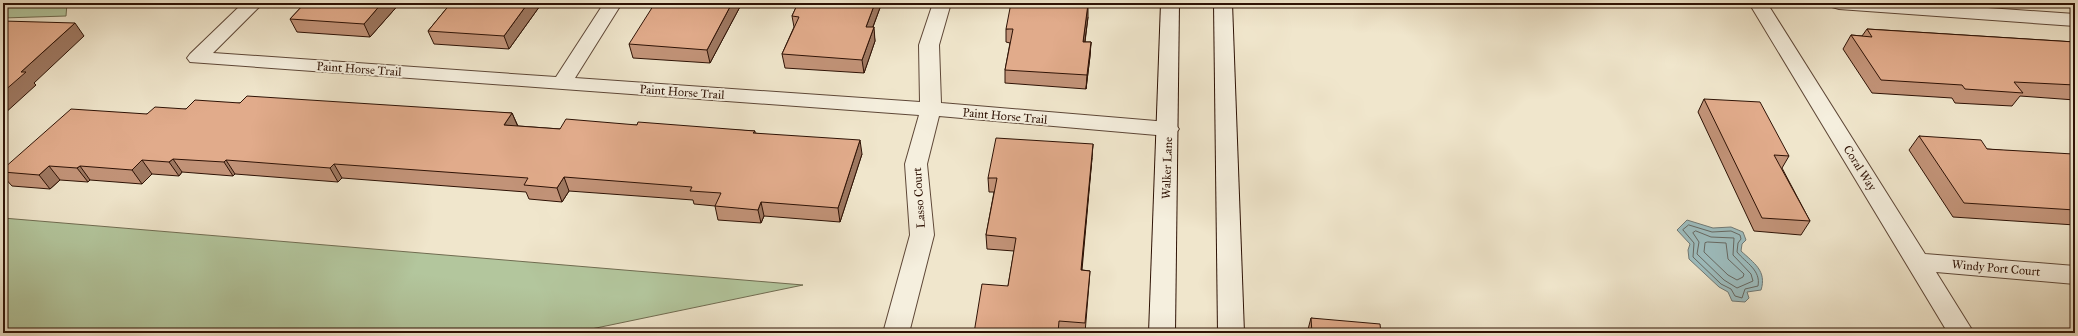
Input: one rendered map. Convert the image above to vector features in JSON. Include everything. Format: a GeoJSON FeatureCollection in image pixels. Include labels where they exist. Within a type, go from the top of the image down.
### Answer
{"type":"FeatureCollection","features":[{"type":"Feature","properties":{"kind":"street","name":"Paint Horse Trail"},"geometry":{"type":"LineString","coordinates":[[254,3],[196,58],[931,109],[1168,129]]}},
{"type":"Feature","properties":{"kind":"street"},"geometry":{"type":"LineString","coordinates":[[562,83],[613,3]]}},
{"type":"Feature","properties":{"kind":"street","name":"Lasso Court"},"geometry":{"type":"LineString","coordinates":[[896,333],[922,235],[916,164],[931,109],[929,45],[942,3]]}},
{"type":"Feature","properties":{"kind":"street","name":"Walker Lane"},"geometry":{"type":"LineString","coordinates":[[1162,333],[1170,3]]}},
{"type":"Feature","properties":{"kind":"street"},"geometry":{"type":"LineString","coordinates":[[1223,3],[1231,333]]}},
{"type":"Feature","properties":{"kind":"street","name":"Coral Way"},"geometry":{"type":"LineString","coordinates":[[1758,3],[1961,333]]}},
{"type":"Feature","properties":{"kind":"street"},"geometry":{"type":"LineString","coordinates":[[1839,3],[2075,20]]}},
{"type":"Feature","properties":{"kind":"street","name":"Windy Port Court"},"geometry":{"type":"LineString","coordinates":[[1917,262],[2075,275]]}},
{"type":"Feature","properties":{"kind":"green space"},"geometry":{"type":"Polygon","coordinates":[[[3,3],[67,3],[66,16],[3,18],[3,3]]]}},
{"type":"Feature","properties":{"kind":"green space"},"geometry":{"type":"Polygon","coordinates":[[[3,218],[803,285],[572,333],[3,333],[3,218]]]}},
{"type":"Feature","properties":{"kind":"water"},"geometry":{"type":"Polygon","coordinates":[[[1687,220],[1713,228],[1731,227],[1743,232],[1746,240],[1742,244],[1741,251],[1761,272],[1761,290],[1747,292],[1749,298],[1745,302],[1732,301],[1728,292],[1719,287],[1689,259],[1688,250],[1690,244],[1677,230],[1687,220]]]}},
{"type":"Feature","properties":{"kind":"building"},"geometry":{"type":"Polygon","coordinates":[[[305,3],[382,3],[364,24],[290,19],[305,3]]]}},
{"type":"Feature","properties":{"kind":"building"},"geometry":{"type":"Polygon","coordinates":[[[451,3],[528,3],[504,36],[428,31],[451,3]]]}},
{"type":"Feature","properties":{"kind":"building"},"geometry":{"type":"Polygon","coordinates":[[[655,3],[732,3],[707,50],[629,44],[655,3]]]}},
{"type":"Feature","properties":{"kind":"building"},"geometry":{"type":"Polygon","coordinates":[[[798,3],[875,3],[866,27],[874,27],[862,60],[782,54],[799,17],[792,16],[798,3]]]}},
{"type":"Feature","properties":{"kind":"building"},"geometry":{"type":"Polygon","coordinates":[[[1011,3],[1088,4],[1083,42],[1091,42],[1087,75],[1005,70],[1013,29],[1006,29],[1011,3]]]}},
{"type":"Feature","properties":{"kind":"building"},"geometry":{"type":"Polygon","coordinates":[[[3,21],[75,23],[21,72],[26,72],[3,92],[3,21]]]}},
{"type":"Feature","properties":{"kind":"building"},"geometry":{"type":"Polygon","coordinates":[[[1867,29],[2075,42],[2075,85],[2014,82],[2023,93],[1965,89],[1962,85],[1881,80],[1851,35],[1872,37],[1867,29]]]}},
{"type":"Feature","properties":{"kind":"building"},"geometry":{"type":"Polygon","coordinates":[[[247,96],[512,113],[504,125],[560,129],[566,119],[637,125],[638,122],[755,131],[753,133],[860,140],[838,208],[761,202],[758,210],[715,206],[721,193],[690,191],[692,187],[564,177],[557,188],[524,185],[528,178],[334,164],[330,168],[226,160],[224,162],[173,159],[169,162],[142,160],[132,170],[80,166],[77,168],[49,166],[39,175],[3,172],[3,169],[71,109],[147,114],[155,107],[186,109],[195,100],[240,103],[247,96]]]}},
{"type":"Feature","properties":{"kind":"building"},"geometry":{"type":"Polygon","coordinates":[[[1704,99],[1760,102],[1789,156],[1774,155],[1810,221],[1762,218],[1704,99]]]}},
{"type":"Feature","properties":{"kind":"building"},"geometry":{"type":"Polygon","coordinates":[[[1919,136],[1981,140],[1987,149],[2073,154],[2075,157],[2075,210],[1964,203],[1919,136]]]}},
{"type":"Feature","properties":{"kind":"building"},"geometry":{"type":"Polygon","coordinates":[[[996,138],[1093,144],[1081,270],[1090,271],[1085,323],[1059,321],[1058,333],[974,333],[982,284],[1008,286],[1016,238],[986,235],[997,178],[988,178],[996,138]]]}},
{"type":"Feature","properties":{"kind":"building"},"geometry":{"type":"Polygon","coordinates":[[[1311,318],[1380,324],[1381,333],[1312,333],[1311,318]]]}},
{"type":"Feature","properties":{"kind":"building"},"geometry":{"type":"Polygon","coordinates":[[[2060,331],[2075,333],[2061,333],[2060,331]]]}}]}
